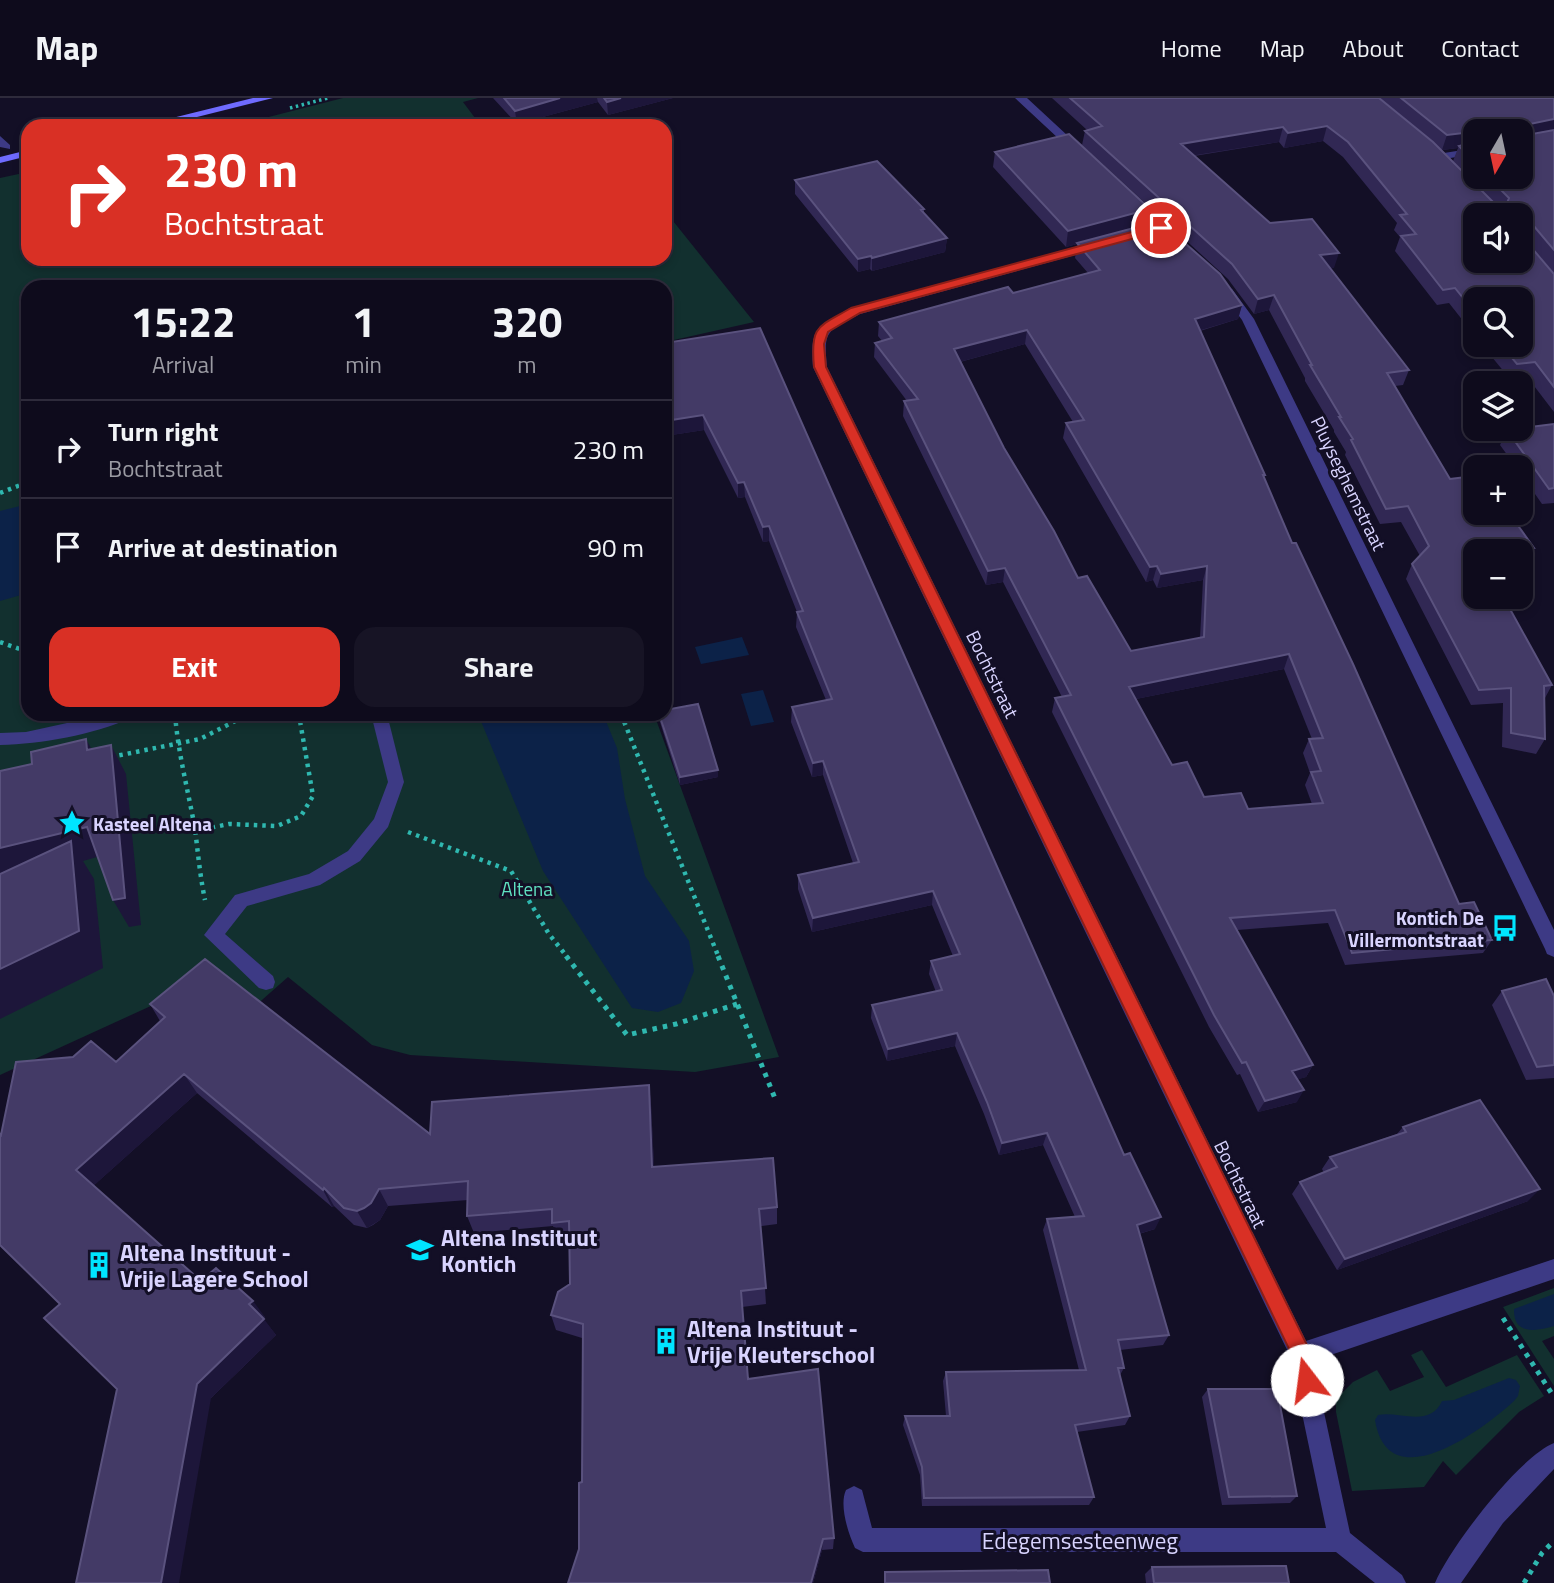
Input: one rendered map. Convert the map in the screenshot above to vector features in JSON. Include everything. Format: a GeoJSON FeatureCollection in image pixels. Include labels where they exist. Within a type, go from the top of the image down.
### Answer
{"type":"FeatureCollection","features":[{"type":"Feature","properties":{"kind":"street"},"geometry":{"type":"LineString","coordinates":[[176,119],[267,98]]}},
{"type":"Feature","properties":{"kind":"street"},"geometry":{"type":"LineString","coordinates":[[1020,98],[1091,163]]}},
{"type":"Feature","properties":{"kind":"street"},"geometry":{"type":"LineString","coordinates":[[1426,147],[1449,166]]}},
{"type":"Feature","properties":{"kind":"street"},"geometry":{"type":"LineString","coordinates":[[1438,157],[1463,153]]}},
{"type":"Feature","properties":{"kind":"street"},"geometry":{"type":"LineString","coordinates":[[0,160],[21,155]]}},
{"type":"Feature","properties":{"kind":"street"},"geometry":{"type":"LineString","coordinates":[[1121,190],[1154,229],[1181,246]]}},
{"type":"Feature","properties":{"kind":"street","name":"Bochtstraat"},"geometry":{"type":"LineString","coordinates":[[1108,242],[855,311],[822,330],[818,344],[820,367],[1301,1354]]}},
{"type":"Feature","properties":{"kind":"street","name":"Pluyseghemstraat"},"geometry":{"type":"LineString","coordinates":[[1222,284],[1248,319],[1554,949]]}},
{"type":"Feature","properties":{"kind":"street"},"geometry":{"type":"LineString","coordinates":[[0,739],[26,738],[104,721]]}},
{"type":"Feature","properties":{"kind":"street"},"geometry":{"type":"LineString","coordinates":[[266,982],[213,935],[240,900],[314,880],[354,856],[382,822],[396,782],[381,721]]}},
{"type":"Feature","properties":{"kind":"street"},"geometry":{"type":"LineString","coordinates":[[1394,1583],[1340,1540],[1301,1354],[1554,1269]]}},
{"type":"Feature","properties":{"kind":"street"},"geometry":{"type":"LineString","coordinates":[[1447,1583],[1478,1536],[1526,1476],[1554,1454]]}},
{"type":"Feature","properties":{"kind":"street","name":"Edegemsesteenweg"},"geometry":{"type":"LineString","coordinates":[[854,1498],[863,1540],[1340,1540]]}},
{"type":"Feature","properties":{"kind":"path"},"geometry":{"type":"LineString","coordinates":[[0,492],[21,484]]}},
{"type":"Feature","properties":{"kind":"path"},"geometry":{"type":"LineString","coordinates":[[0,642],[21,650]]}},
{"type":"Feature","properties":{"kind":"path"},"geometry":{"type":"LineString","coordinates":[[175,721],[177,743],[195,831],[197,862],[213,935]]}},
{"type":"Feature","properties":{"kind":"path"},"geometry":{"type":"LineString","coordinates":[[101,759],[200,739],[235,721]]}},
{"type":"Feature","properties":{"kind":"path"},"geometry":{"type":"LineString","coordinates":[[195,831],[229,824],[277,826],[302,816],[313,796],[300,721]]}},
{"type":"Feature","properties":{"kind":"path"},"geometry":{"type":"LineString","coordinates":[[624,721],[776,1101]]}},
{"type":"Feature","properties":{"kind":"path"},"geometry":{"type":"LineString","coordinates":[[382,822],[511,871],[549,933],[627,1035],[676,1024],[737,1004]]}},
{"type":"Feature","properties":{"kind":"path"},"geometry":{"type":"LineString","coordinates":[[1486,1292],[1554,1397]]}},
{"type":"Feature","properties":{"kind":"path"},"geometry":{"type":"LineString","coordinates":[[1524,1583],[1542,1553],[1554,1541]]}},
{"type":"Feature","properties":{"kind":"green space"},"geometry":{"type":"Polygon","coordinates":[[[343,98],[478,98],[463,102],[476,119],[261,119],[343,98]]]}},
{"type":"Feature","properties":{"kind":"green space","name":"Altena"},"geometry":{"type":"Polygon","coordinates":[[[21,174],[21,266],[672,266],[672,220],[754,322],[672,340],[672,280],[21,280],[21,721],[657,721],[779,1057],[695,1072],[410,1055],[372,1045],[288,977],[253,1008],[212,978],[0,1075],[0,178],[21,174]]]}},
{"type":"Feature","properties":{"kind":"green space"},"geometry":{"type":"Polygon","coordinates":[[[1554,1288],[1554,1336],[1542,1341],[1554,1359],[1554,1386],[1503,1307],[1554,1288]]]}},
{"type":"Feature","properties":{"kind":"green space"},"geometry":{"type":"Polygon","coordinates":[[[1422,1350],[1446,1387],[1517,1355],[1544,1396],[1519,1412],[1456,1475],[1443,1461],[1424,1487],[1352,1491],[1336,1412],[1336,1399],[1353,1382],[1377,1370],[1390,1391],[1424,1377],[1411,1355],[1422,1350]]]}},
{"type":"Feature","properties":{"kind":"water"},"geometry":{"type":"Polygon","coordinates":[[[21,506],[21,595],[0,601],[0,511],[21,506]]]}},
{"type":"Feature","properties":{"kind":"water"},"geometry":{"type":"Polygon","coordinates":[[[742,637],[749,655],[701,664],[695,647],[742,637]]]}},
{"type":"Feature","properties":{"kind":"water"},"geometry":{"type":"Polygon","coordinates":[[[763,690],[774,722],[751,726],[741,694],[763,690]]]}},
{"type":"Feature","properties":{"kind":"water"},"geometry":{"type":"Polygon","coordinates":[[[481,721],[606,721],[617,748],[625,799],[645,876],[689,941],[694,971],[681,1003],[658,1012],[632,1008],[543,871],[481,721]]]}},
{"type":"Feature","properties":{"kind":"water"},"geometry":{"type":"Polygon","coordinates":[[[1554,1294],[1554,1326],[1527,1330],[1517,1324],[1514,1309],[1554,1294]]]}},
{"type":"Feature","properties":{"kind":"water"},"geometry":{"type":"Polygon","coordinates":[[[1509,1378],[1516,1380],[1520,1386],[1518,1396],[1500,1413],[1460,1441],[1417,1457],[1398,1455],[1383,1444],[1375,1420],[1378,1415],[1414,1417],[1430,1414],[1442,1401],[1454,1400],[1509,1378]]]}},
{"type":"Feature","properties":{"kind":"building"},"geometry":{"type":"Polygon","coordinates":[[[504,98],[560,98],[515,111],[504,98]]]}},
{"type":"Feature","properties":{"kind":"building"},"geometry":{"type":"Polygon","coordinates":[[[604,98],[621,98],[607,102],[604,98]]]}},
{"type":"Feature","properties":{"kind":"building"},"geometry":{"type":"Polygon","coordinates":[[[1070,98],[1379,98],[1433,142],[1463,172],[1463,189],[1480,189],[1493,202],[1507,203],[1463,203],[1463,273],[1533,273],[1533,249],[1554,274],[1554,387],[1535,362],[1517,364],[1511,357],[1533,357],[1533,287],[1463,287],[1463,298],[1455,288],[1443,290],[1401,236],[1416,234],[1400,215],[1407,214],[1348,142],[1327,126],[1288,133],[1283,127],[1181,144],[1270,223],[1312,219],[1339,253],[1320,255],[1409,370],[1387,373],[1450,479],[1463,477],[1463,525],[1518,525],[1528,539],[1463,539],[1463,609],[1510,609],[1552,685],[1544,686],[1545,739],[1511,733],[1511,688],[1479,690],[1412,564],[1429,546],[1408,506],[1386,509],[1351,440],[1353,439],[1310,365],[1274,295],[1258,299],[1232,264],[1085,131],[1102,126],[1070,98]]]}},
{"type":"Feature","properties":{"kind":"building"},"geometry":{"type":"Polygon","coordinates":[[[1401,98],[1554,98],[1554,119],[1533,123],[1533,119],[1463,119],[1463,133],[1447,135],[1401,98]]]}},
{"type":"Feature","properties":{"kind":"building"},"geometry":{"type":"Polygon","coordinates":[[[1554,130],[1554,250],[1533,225],[1533,203],[1507,203],[1509,198],[1500,189],[1533,189],[1533,134],[1554,130]]]}},
{"type":"Feature","properties":{"kind":"building"},"geometry":{"type":"Polygon","coordinates":[[[1069,134],[1150,209],[1068,231],[995,152],[1069,134]]]}},
{"type":"Feature","properties":{"kind":"building"},"geometry":{"type":"Polygon","coordinates":[[[877,161],[924,209],[921,210],[947,238],[872,258],[858,259],[795,180],[877,161]]]}},
{"type":"Feature","properties":{"kind":"building"},"geometry":{"type":"Polygon","coordinates":[[[1160,221],[1220,274],[1242,305],[1195,319],[1265,475],[1292,543],[1296,543],[1353,664],[1459,904],[1474,902],[1492,940],[1352,953],[1335,910],[1230,918],[1313,1065],[1292,1071],[1304,1090],[1265,1101],[1246,1062],[1242,1063],[1214,1015],[1055,698],[1071,695],[1005,568],[988,571],[904,401],[918,399],[875,343],[892,338],[879,322],[1008,287],[1013,293],[1100,270],[1077,243],[1160,221]],[[1027,330],[954,349],[1004,448],[1054,531],[1078,578],[1087,576],[1131,651],[1204,637],[1207,566],[1161,574],[1157,566],[1150,567],[1066,423],[1084,420],[1027,330]],[[1289,654],[1129,687],[1172,765],[1187,762],[1204,797],[1241,793],[1248,809],[1323,803],[1311,772],[1321,771],[1309,739],[1323,738],[1289,654]]]}},
{"type":"Feature","properties":{"kind":"building"},"geometry":{"type":"Polygon","coordinates":[[[760,328],[1124,1155],[1130,1153],[1161,1217],[1137,1225],[1169,1335],[1118,1340],[1124,1368],[1118,1368],[1130,1416],[1075,1425],[1094,1497],[924,1498],[922,1467],[905,1416],[950,1416],[946,1372],[1086,1370],[1047,1219],[1084,1216],[1047,1133],[1002,1143],[957,1033],[888,1049],[872,1005],[942,990],[931,961],[960,954],[933,891],[813,918],[798,875],[859,862],[823,761],[813,763],[792,707],[832,699],[797,612],[803,611],[769,526],[763,527],[744,482],[738,483],[703,415],[672,420],[672,342],[760,328]]]}},
{"type":"Feature","properties":{"kind":"building"},"geometry":{"type":"Polygon","coordinates":[[[1554,424],[1554,488],[1549,489],[1533,467],[1533,455],[1525,455],[1515,441],[1533,441],[1533,427],[1554,424]]]}},
{"type":"Feature","properties":{"kind":"building"},"geometry":{"type":"Polygon","coordinates":[[[698,704],[718,770],[680,777],[661,721],[672,721],[672,709],[698,704]]]}},
{"type":"Feature","properties":{"kind":"building"},"geometry":{"type":"Polygon","coordinates":[[[86,739],[87,750],[111,745],[125,898],[113,900],[87,827],[0,848],[0,771],[32,764],[31,752],[86,739]]]}},
{"type":"Feature","properties":{"kind":"building"},"geometry":{"type":"Polygon","coordinates":[[[71,841],[79,931],[0,969],[0,874],[71,841]]]}},
{"type":"Feature","properties":{"kind":"building"},"geometry":{"type":"Polygon","coordinates":[[[205,959],[430,1134],[432,1102],[649,1085],[652,1167],[773,1158],[777,1207],[759,1209],[766,1288],[741,1291],[748,1379],[818,1369],[834,1538],[823,1539],[811,1583],[568,1583],[579,1549],[583,1324],[551,1315],[558,1292],[570,1284],[569,1221],[552,1223],[552,1209],[467,1216],[468,1181],[379,1189],[371,1203],[364,1208],[357,1211],[344,1208],[324,1188],[323,1190],[184,1074],[76,1170],[201,1281],[216,1268],[253,1301],[249,1304],[264,1319],[197,1384],[161,1583],[76,1583],[117,1389],[44,1318],[60,1304],[0,1245],[0,1134],[16,1062],[73,1057],[91,1041],[116,1062],[165,1017],[150,1004],[205,959]]]}},
{"type":"Feature","properties":{"kind":"building"},"geometry":{"type":"Polygon","coordinates":[[[1546,979],[1554,996],[1554,1065],[1537,1067],[1502,991],[1546,979]]]}},
{"type":"Feature","properties":{"kind":"building"},"geometry":{"type":"Polygon","coordinates":[[[1480,1100],[1540,1189],[1345,1259],[1300,1182],[1337,1167],[1330,1157],[1406,1132],[1403,1127],[1480,1100]]]}},
{"type":"Feature","properties":{"kind":"building"},"geometry":{"type":"Polygon","coordinates":[[[1208,1389],[1277,1389],[1297,1496],[1229,1497],[1208,1389]]]}},
{"type":"Feature","properties":{"kind":"building"},"geometry":{"type":"Polygon","coordinates":[[[1286,1566],[1289,1583],[1154,1583],[1152,1567],[1286,1566]]]}},
{"type":"Feature","properties":{"kind":"building"},"geometry":{"type":"Polygon","coordinates":[[[1048,1570],[1050,1583],[885,1583],[885,1572],[1048,1570]]]}},
{"type":"Feature","properties":{"kind":"place","name":"Kasteel Altena"},"geometry":{"type":"Point","coordinates":[72,823]}},
{"type":"Feature","properties":{"kind":"place","name":"Kontich De Villermontstraat"},"geometry":{"type":"Point","coordinates":[1505,928]}},
{"type":"Feature","properties":{"kind":"place","name":"Altena Instituut Kontich"},"geometry":{"type":"Point","coordinates":[420,1250]}},
{"type":"Feature","properties":{"kind":"place","name":"Altena Instituut - Vrije Lagere School"},"geometry":{"type":"Point","coordinates":[99,1265]}},
{"type":"Feature","properties":{"kind":"place","name":"Altena Instituut - Vrije Kleuterschool"},"geometry":{"type":"Point","coordinates":[666,1341]}},
{"type":"Feature","properties":{"kind":"route"},"geometry":{"type":"LineString","coordinates":[[1161,228],[855,311],[822,330],[818,344],[820,367],[1301,1354],[1307,1380]]}}]}
